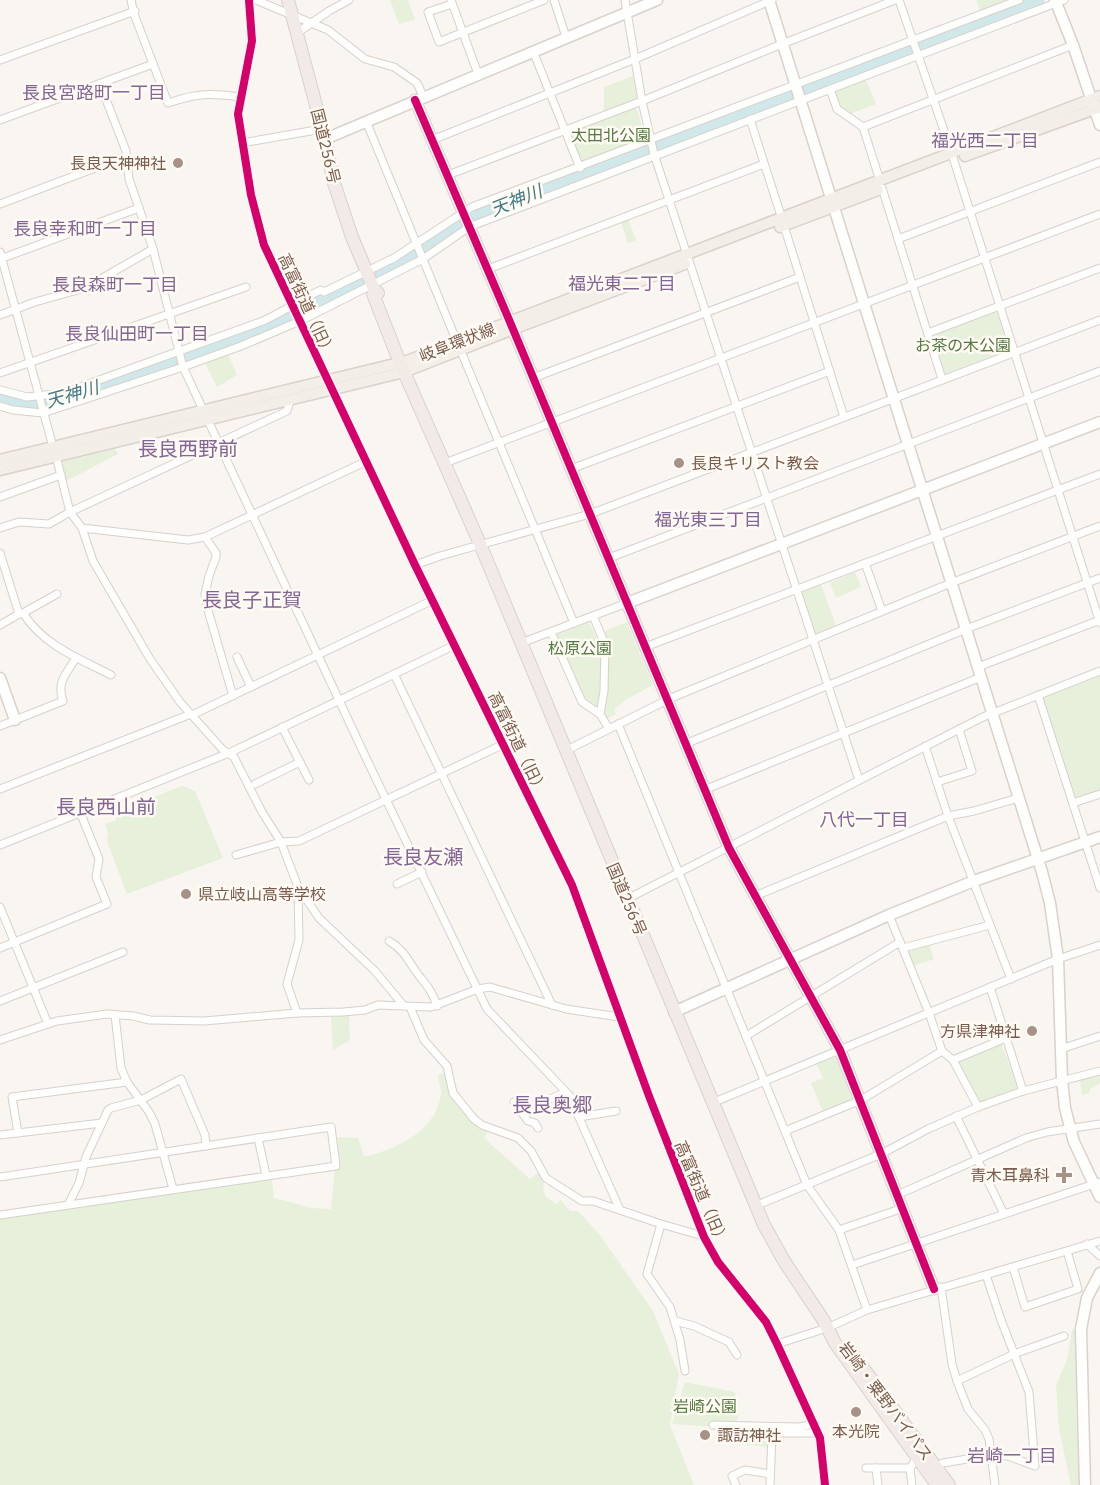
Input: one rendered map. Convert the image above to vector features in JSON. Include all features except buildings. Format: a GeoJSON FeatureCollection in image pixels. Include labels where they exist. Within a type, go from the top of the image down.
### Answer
{"type":"FeatureCollection","features":[{"type":"Feature","properties":{"kind":"highway","name":"国道256号"},"geometry":{"type":"LineString","coordinates":[[288,0],[334,183],[352,237],[370,280],[373,294],[480,544],[755,1206],[784,1262],[827,1329]]}},
{"type":"Feature","properties":{"kind":"highway","name":"岩崎・粟野バイパス"},"geometry":{"type":"LineString","coordinates":[[827,1329],[841,1338],[935,1485]]}},
{"type":"Feature","properties":{"kind":"highway","name":"岩崎・粟野バイパス"},"geometry":{"type":"LineString","coordinates":[[827,1329],[922,1465],[949,1485]]}},
{"type":"Feature","properties":{"kind":"main road","name":"岐阜環状線"},"geometry":{"type":"LineString","coordinates":[[206,415],[290,401],[330,386],[405,367],[1097,103]]}},
{"type":"Feature","properties":{"kind":"main road","name":"岐阜環状線"},"geometry":{"type":"LineString","coordinates":[[0,470],[54,452],[206,415],[298,387],[330,386]]}},
{"type":"Feature","properties":{"kind":"main road","name":"岐阜環状線"},"geometry":{"type":"LineString","coordinates":[[0,460],[54,452]]}},
{"type":"Feature","properties":{"kind":"street"},"geometry":{"type":"LineString","coordinates":[[131,0],[135,10],[134,14],[168,103],[195,94],[210,93],[240,97]]}},
{"type":"Feature","properties":{"kind":"street","name":"高富街道（旧）"},"geometry":{"type":"LineString","coordinates":[[249,0],[252,40],[238,114],[255,212],[264,245],[368,461],[415,565],[572,885],[619,1017],[703,1236],[711,1252],[766,1322],[777,1344],[818,1433],[825,1485]]}},
{"type":"Feature","properties":{"kind":"street"},"geometry":{"type":"LineString","coordinates":[[256,0],[328,30],[365,58],[394,68],[417,83],[419,98],[432,140],[512,325],[729,848],[840,1050],[861,1100],[917,1244],[938,1288],[952,1364],[968,1409],[985,1430],[995,1485]]}},
{"type":"Feature","properties":{"kind":"street"},"geometry":{"type":"LineString","coordinates":[[297,33],[328,11],[349,0]]}},
{"type":"Feature","properties":{"kind":"street"},"geometry":{"type":"LineString","coordinates":[[478,74],[463,33],[452,2],[428,12],[440,42],[463,33],[544,0]]}},
{"type":"Feature","properties":{"kind":"street"},"geometry":{"type":"LineString","coordinates":[[554,0],[566,37]]}},
{"type":"Feature","properties":{"kind":"street"},"geometry":{"type":"LineString","coordinates":[[625,0],[642,101],[654,155],[859,780]]}},
{"type":"Feature","properties":{"kind":"street"},"geometry":{"type":"LineString","coordinates":[[242,144],[323,134],[366,121],[657,0]]}},
{"type":"Feature","properties":{"kind":"street"},"geometry":{"type":"LineString","coordinates":[[432,140],[635,58],[770,0],[799,100],[1050,903],[1058,959],[1062,1080],[1069,1129],[1097,1183],[1100,1197]]}},
{"type":"Feature","properties":{"kind":"street"},"geometry":{"type":"LineString","coordinates":[[448,175],[897,0],[918,54],[952,157],[1100,621],[843,733],[704,790]]}},
{"type":"Feature","properties":{"kind":"street"},"geometry":{"type":"LineString","coordinates":[[0,390],[39,398],[63,393],[263,321],[321,290],[324,292],[345,282],[370,280],[423,259],[466,220],[472,207],[1019,0]]}},
{"type":"Feature","properties":{"kind":"street"},"geometry":{"type":"LineString","coordinates":[[0,406],[13,410],[42,411],[183,367],[300,321],[370,280],[416,246],[466,220],[654,155],[1058,1],[1097,103],[1100,125]]}},
{"type":"Feature","properties":{"kind":"street"},"geometry":{"type":"LineString","coordinates":[[0,60],[135,10]]}},
{"type":"Feature","properties":{"kind":"street"},"geometry":{"type":"LineString","coordinates":[[862,126],[1073,45]]}},
{"type":"Feature","properties":{"kind":"street"},"geometry":{"type":"LineString","coordinates":[[533,51],[579,168]]}},
{"type":"Feature","properties":{"kind":"street"},"geometry":{"type":"LineString","coordinates":[[0,120],[153,64]]}},
{"type":"Feature","properties":{"kind":"street"},"geometry":{"type":"LineString","coordinates":[[100,84],[127,156],[129,179],[153,249],[183,367],[318,656],[488,1009],[565,1092],[579,1117],[620,1210]]}},
{"type":"Feature","properties":{"kind":"street"},"geometry":{"type":"LineString","coordinates":[[830,89],[837,109],[862,126],[942,379]]}},
{"type":"Feature","properties":{"kind":"street"},"geometry":{"type":"LineString","coordinates":[[750,119],[844,417]]}},
{"type":"Feature","properties":{"kind":"street"},"geometry":{"type":"LineString","coordinates":[[366,121],[574,623]]}},
{"type":"Feature","properties":{"kind":"street"},"geometry":{"type":"LineString","coordinates":[[0,204],[127,156]]}},
{"type":"Feature","properties":{"kind":"street"},"geometry":{"type":"LineString","coordinates":[[898,238],[1100,162]]}},
{"type":"Feature","properties":{"kind":"street"},"geometry":{"type":"LineString","coordinates":[[488,269],[764,164]]}},
{"type":"Feature","properties":{"kind":"street"},"geometry":{"type":"LineString","coordinates":[[139,208],[1,256],[70,512],[82,528],[93,561],[163,679],[223,750],[234,757],[262,812],[281,842],[298,887],[323,924],[375,971],[407,1006],[424,1040],[447,1066],[453,1093],[461,1105],[482,1125],[518,1138],[531,1152],[546,1178],[582,1201],[593,1201],[703,1236]]}},
{"type":"Feature","properties":{"kind":"street"},"geometry":{"type":"LineString","coordinates":[[445,462],[1100,214]]}},
{"type":"Feature","properties":{"kind":"street"},"geometry":{"type":"LineString","coordinates":[[0,315],[85,288],[153,249]]}},
{"type":"Feature","properties":{"kind":"street"},"geometry":{"type":"LineString","coordinates":[[928,333],[1100,268]]}},
{"type":"Feature","properties":{"kind":"street"},"geometry":{"type":"LineString","coordinates":[[533,378],[800,277]]}},
{"type":"Feature","properties":{"kind":"street"},"geometry":{"type":"LineString","coordinates":[[0,373],[246,287]]}},
{"type":"Feature","properties":{"kind":"street"},"geometry":{"type":"LineString","coordinates":[[415,565],[480,544],[590,514],[1100,320]]}},
{"type":"Feature","properties":{"kind":"street"},"geometry":{"type":"LineString","coordinates":[[571,469],[830,371]]}},
{"type":"Feature","properties":{"kind":"street"},"geometry":{"type":"LineString","coordinates":[[609,558],[1100,371]]}},
{"type":"Feature","properties":{"kind":"street"},"geometry":{"type":"LineString","coordinates":[[0,528],[18,522],[50,524],[70,512],[287,411],[290,401]]}},
{"type":"Feature","properties":{"kind":"street"},"geometry":{"type":"LineString","coordinates":[[521,643],[1100,422]]}},
{"type":"Feature","properties":{"kind":"street"},"geometry":{"type":"LineString","coordinates":[[82,528],[188,540],[205,537],[368,461]]}},
{"type":"Feature","properties":{"kind":"street"},"geometry":{"type":"LineString","coordinates":[[645,647],[1100,474]]}},
{"type":"Feature","properties":{"kind":"street"},"geometry":{"type":"LineString","coordinates":[[0,497],[61,475]]}},
{"type":"Feature","properties":{"kind":"street"},"geometry":{"type":"LineString","coordinates":[[565,751],[667,700],[951,583],[1100,526]]}},
{"type":"Feature","properties":{"kind":"street"},"geometry":{"type":"LineString","coordinates":[[205,537],[216,553],[205,594],[207,607],[233,696]]}},
{"type":"Feature","properties":{"kind":"street"},"geometry":{"type":"LineString","coordinates":[[0,553],[21,613],[30,625],[53,645],[111,675]]}},
{"type":"Feature","properties":{"kind":"street"},"geometry":{"type":"LineString","coordinates":[[865,563],[882,611]]}},
{"type":"Feature","properties":{"kind":"street"},"geometry":{"type":"LineString","coordinates":[[685,744],[966,629],[1100,578]]}},
{"type":"Feature","properties":{"kind":"street"},"geometry":{"type":"LineString","coordinates":[[0,625],[57,594]]}},
{"type":"Feature","properties":{"kind":"street"},"geometry":{"type":"LineString","coordinates":[[0,789],[192,715],[433,600]]}},
{"type":"Feature","properties":{"kind":"street"},"geometry":{"type":"LineString","coordinates":[[593,616],[605,644],[604,691],[600,714]]}},
{"type":"Feature","properties":{"kind":"street"},"geometry":{"type":"LineString","coordinates":[[551,632],[582,702],[600,714],[609,729]]}},
{"type":"Feature","properties":{"kind":"street"},"geometry":{"type":"LineString","coordinates":[[0,845],[229,753],[455,645]]}},
{"type":"Feature","properties":{"kind":"street"},"geometry":{"type":"LineString","coordinates":[[237,657],[251,687]]}},
{"type":"Feature","properties":{"kind":"street"},"geometry":{"type":"LineString","coordinates":[[0,726],[63,701],[59,691],[60,686],[76,658]]}},
{"type":"Feature","properties":{"kind":"street"},"geometry":{"type":"LineString","coordinates":[[627,899],[992,712],[1100,671]]}},
{"type":"Feature","properties":{"kind":"street"},"geometry":{"type":"LineString","coordinates":[[394,674],[552,1005]]}},
{"type":"Feature","properties":{"kind":"street"},"geometry":{"type":"LineString","coordinates":[[0,678],[15,720]]}},
{"type":"Feature","properties":{"kind":"street"},"geometry":{"type":"LineString","coordinates":[[1038,695],[1100,888]]}},
{"type":"Feature","properties":{"kind":"street"},"geometry":{"type":"LineString","coordinates":[[618,724],[807,1185],[839,1230],[867,1310]]}},
{"type":"Feature","properties":{"kind":"street"},"geometry":{"type":"LineString","coordinates":[[282,727],[309,780]]}},
{"type":"Feature","properties":{"kind":"street"},"geometry":{"type":"LineString","coordinates":[[937,782],[972,771],[959,729]]}},
{"type":"Feature","properties":{"kind":"street"},"geometry":{"type":"LineString","coordinates":[[236,855],[281,842],[298,841],[504,744]]}},
{"type":"Feature","properties":{"kind":"street"},"geometry":{"type":"LineString","coordinates":[[925,746],[948,816],[1011,979]]}},
{"type":"Feature","properties":{"kind":"street"},"geometry":{"type":"LineString","coordinates":[[255,784],[300,762]]}},
{"type":"Feature","properties":{"kind":"street"},"geometry":{"type":"LineString","coordinates":[[1073,803],[1100,794]]}},
{"type":"Feature","properties":{"kind":"street"},"geometry":{"type":"LineString","coordinates":[[755,896],[948,816],[1018,798]]}},
{"type":"Feature","properties":{"kind":"street"},"geometry":{"type":"LineString","coordinates":[[0,948],[107,904],[96,878],[99,860],[80,812]]}},
{"type":"Feature","properties":{"kind":"street"},"geometry":{"type":"LineString","coordinates":[[674,1012],[889,915],[974,881],[1100,837]]}},
{"type":"Feature","properties":{"kind":"street"},"geometry":{"type":"LineString","coordinates":[[397,884],[422,872]]}},
{"type":"Feature","properties":{"kind":"street"},"geometry":{"type":"LineString","coordinates":[[297,1013],[287,984],[299,940],[298,887]]}},
{"type":"Feature","properties":{"kind":"street"},"geometry":{"type":"LineString","coordinates":[[0,907],[48,1024]]}},
{"type":"Feature","properties":{"kind":"street"},"geometry":{"type":"LineString","coordinates":[[889,915],[942,1051],[953,1060],[978,1107]]}},
{"type":"Feature","properties":{"kind":"street"},"geometry":{"type":"LineString","coordinates":[[746,1036],[901,945],[990,925]]}},
{"type":"Feature","properties":{"kind":"street"},"geometry":{"type":"LineString","coordinates":[[389,941],[405,953],[431,990],[437,1006]]}},
{"type":"Feature","properties":{"kind":"street"},"geometry":{"type":"LineString","coordinates":[[712,1103],[1058,959],[1100,945]]}},
{"type":"Feature","properties":{"kind":"street"},"geometry":{"type":"LineString","coordinates":[[0,1001],[123,952]]}},
{"type":"Feature","properties":{"kind":"street"},"geometry":{"type":"LineString","coordinates":[[0,1040],[48,1024],[107,1014],[150,1020],[204,1021],[365,1010],[378,1005],[437,1006],[478,989],[490,987],[567,1009],[619,1017]]}},
{"type":"Feature","properties":{"kind":"street"},"geometry":{"type":"LineString","coordinates":[[990,987],[1023,1091]]}},
{"type":"Feature","properties":{"kind":"street"},"geometry":{"type":"LineString","coordinates":[[116,1015],[121,1068],[127,1082],[155,1124],[173,1189]]}},
{"type":"Feature","properties":{"kind":"street"},"geometry":{"type":"LineString","coordinates":[[1061,1049],[1100,1036]]}},
{"type":"Feature","properties":{"kind":"street"},"geometry":{"type":"LineString","coordinates":[[953,1060],[1006,1038]]}},
{"type":"Feature","properties":{"kind":"street"},"geometry":{"type":"LineString","coordinates":[[785,1131],[861,1100],[942,1051]]}},
{"type":"Feature","properties":{"kind":"street"},"geometry":{"type":"LineString","coordinates":[[755,1206],[881,1154],[978,1107],[1023,1091],[1100,1071]]}},
{"type":"Feature","properties":{"kind":"street"},"geometry":{"type":"LineString","coordinates":[[68,1205],[79,1183],[84,1163],[111,1108],[141,1100],[181,1079],[205,1135],[206,1146]]}},
{"type":"Feature","properties":{"kind":"street"},"geometry":{"type":"LineString","coordinates":[[18,1133],[12,1096],[127,1082]]}},
{"type":"Feature","properties":{"kind":"street"},"geometry":{"type":"LineString","coordinates":[[523,1112],[565,1092]]}},
{"type":"Feature","properties":{"kind":"street"},"geometry":{"type":"LineString","coordinates":[[514,1102],[528,1121],[535,1123],[538,1128]]}},
{"type":"Feature","properties":{"kind":"street"},"geometry":{"type":"LineString","coordinates":[[579,1117],[616,1112]]}},
{"type":"Feature","properties":{"kind":"street"},"geometry":{"type":"LineString","coordinates":[[956,1116],[1004,1214]]}},
{"type":"Feature","properties":{"kind":"street"},"geometry":{"type":"LineString","coordinates":[[0,1135],[102,1123]]}},
{"type":"Feature","properties":{"kind":"street"},"geometry":{"type":"LineString","coordinates":[[897,1195],[1026,1138],[1100,1124]]}},
{"type":"Feature","properties":{"kind":"street"},"geometry":{"type":"LineString","coordinates":[[0,1177],[332,1128],[336,1166],[0,1215]]}},
{"type":"Feature","properties":{"kind":"street"},"geometry":{"type":"LineString","coordinates":[[258,1138],[266,1175]]}},
{"type":"Feature","properties":{"kind":"street"},"geometry":{"type":"LineString","coordinates":[[852,1265],[1097,1183]]}},
{"type":"Feature","properties":{"kind":"street"},"geometry":{"type":"LineString","coordinates":[[839,1230],[903,1208]]}},
{"type":"Feature","properties":{"kind":"street"},"geometry":{"type":"LineString","coordinates":[[661,1224],[647,1274],[666,1301],[675,1321],[685,1371]]}},
{"type":"Feature","properties":{"kind":"street"},"geometry":{"type":"LineString","coordinates":[[777,1344],[827,1329],[867,1310],[1100,1241]]}},
{"type":"Feature","properties":{"kind":"street"},"geometry":{"type":"LineString","coordinates":[[1088,1244],[1100,1256]]}},
{"type":"Feature","properties":{"kind":"street"},"geometry":{"type":"LineString","coordinates":[[1013,1267],[1025,1307],[1078,1289],[1067,1251]]}},
{"type":"Feature","properties":{"kind":"street"},"geometry":{"type":"LineString","coordinates":[[1085,1485],[1081,1329],[1087,1298],[1100,1273]]}},
{"type":"Feature","properties":{"kind":"street"},"geometry":{"type":"LineString","coordinates":[[866,1468],[922,1465],[991,1455],[1008,1456],[1035,1466],[1029,1392],[986,1275]]}},
{"type":"Feature","properties":{"kind":"street"},"geometry":{"type":"LineString","coordinates":[[675,1321],[694,1326],[729,1342],[737,1355]]}},
{"type":"Feature","properties":{"kind":"street"},"geometry":{"type":"LineString","coordinates":[[957,1381],[1014,1354],[1064,1336]]}},
{"type":"Feature","properties":{"kind":"street"},"geometry":{"type":"LineString","coordinates":[[713,1425],[799,1427],[814,1424]]}},
{"type":"Feature","properties":{"kind":"street"},"geometry":{"type":"LineString","coordinates":[[770,1485],[772,1435],[776,1433],[818,1433]]}},
{"type":"Feature","properties":{"kind":"street"},"geometry":{"type":"LineString","coordinates":[[912,1485],[922,1465]]}},
{"type":"Feature","properties":{"kind":"street"},"geometry":{"type":"LineString","coordinates":[[876,1468],[878,1485]]}},
{"type":"Feature","properties":{"kind":"street"},"geometry":{"type":"LineString","coordinates":[[736,1485],[732,1476],[745,1470],[770,1473]]}},
{"type":"Feature","properties":{"kind":"green space"},"geometry":{"type":"Polygon","coordinates":[[[390,0],[408,0],[415,20],[399,24],[390,0]]]}},
{"type":"Feature","properties":{"kind":"green space"},"geometry":{"type":"Polygon","coordinates":[[[976,0],[1014,0],[981,12],[976,0]]]}},
{"type":"Feature","properties":{"kind":"green space"},"geometry":{"type":"Polygon","coordinates":[[[633,76],[636,99],[604,111],[604,87],[633,76]]]}},
{"type":"Feature","properties":{"kind":"green space"},"geometry":{"type":"Polygon","coordinates":[[[865,78],[876,104],[850,114],[839,108],[834,93],[865,78]]]}},
{"type":"Feature","properties":{"kind":"green space","name":"太田北公園"},"geometry":{"type":"Polygon","coordinates":[[[634,108],[638,111],[644,136],[641,141],[581,163],[570,136],[571,132],[634,108]]]}},
{"type":"Feature","properties":{"kind":"green space"},"geometry":{"type":"Polygon","coordinates":[[[628,219],[636,240],[628,243],[621,222],[628,219]]]}},
{"type":"Feature","properties":{"kind":"green space","name":"お茶の木公園"},"geometry":{"type":"Polygon","coordinates":[[[996,312],[999,313],[1010,345],[1009,350],[945,374],[932,335],[996,312]]]}},
{"type":"Feature","properties":{"kind":"green space"},"geometry":{"type":"Polygon","coordinates":[[[227,353],[237,375],[217,387],[204,361],[227,353]]]}},
{"type":"Feature","properties":{"kind":"green space"},"geometry":{"type":"Polygon","coordinates":[[[115,449],[118,454],[66,481],[60,462],[115,449]]]}},
{"type":"Feature","properties":{"kind":"green space"},"geometry":{"type":"Polygon","coordinates":[[[855,572],[861,587],[836,598],[830,583],[855,572]]]}},
{"type":"Feature","properties":{"kind":"green space"},"geometry":{"type":"Polygon","coordinates":[[[821,584],[836,626],[815,634],[802,592],[821,584]]]}},
{"type":"Feature","properties":{"kind":"green space"},"geometry":{"type":"Polygon","coordinates":[[[627,622],[653,685],[625,700],[614,710],[616,714],[607,719],[603,712],[606,699],[608,648],[601,633],[627,622]]]}},
{"type":"Feature","properties":{"kind":"green space","name":"松原公園"},"geometry":{"type":"Polygon","coordinates":[[[587,623],[590,624],[601,647],[599,707],[596,709],[580,700],[558,645],[557,635],[587,623]]]}},
{"type":"Feature","properties":{"kind":"green space"},"geometry":{"type":"Polygon","coordinates":[[[1100,675],[1100,792],[1078,799],[1075,797],[1044,700],[1045,697],[1100,675]]]}},
{"type":"Feature","properties":{"kind":"green space"},"geometry":{"type":"Polygon","coordinates":[[[182,786],[195,791],[223,858],[127,894],[107,841],[108,833],[105,824],[115,821],[119,811],[182,786]]]}},
{"type":"Feature","properties":{"kind":"green space"},"geometry":{"type":"Polygon","coordinates":[[[929,944],[934,959],[913,966],[908,952],[929,944]]]}},
{"type":"Feature","properties":{"kind":"green space"},"geometry":{"type":"Polygon","coordinates":[[[349,1013],[350,1040],[333,1050],[331,1017],[349,1013]]]}},
{"type":"Feature","properties":{"kind":"green space"},"geometry":{"type":"Polygon","coordinates":[[[1001,1043],[1018,1088],[979,1103],[957,1062],[1001,1043]]]}},
{"type":"Feature","properties":{"kind":"green space"},"geometry":{"type":"Polygon","coordinates":[[[836,1057],[852,1100],[823,1112],[811,1083],[823,1078],[816,1063],[836,1057]]]}},
{"type":"Feature","properties":{"kind":"green space"},"geometry":{"type":"Polygon","coordinates":[[[446,1072],[450,1086],[490,1129],[484,1138],[530,1179],[539,1172],[545,1179],[543,1188],[546,1197],[557,1204],[560,1199],[570,1211],[578,1211],[599,1234],[653,1311],[679,1374],[670,1425],[694,1485],[0,1485],[0,1218],[272,1179],[274,1198],[312,1208],[331,1209],[338,1137],[358,1138],[364,1157],[389,1149],[413,1137],[423,1129],[438,1107],[441,1094],[438,1075],[446,1072]]]}},
{"type":"Feature","properties":{"kind":"green space"},"geometry":{"type":"Polygon","coordinates":[[[1100,1077],[1100,1083],[1090,1089],[1089,1093],[1082,1095],[1080,1080],[1100,1077]]]}},
{"type":"Feature","properties":{"kind":"green space"},"geometry":{"type":"Polygon","coordinates":[[[1078,1328],[1076,1409],[1080,1485],[1071,1485],[1059,1429],[1056,1385],[1067,1360],[1072,1330],[1078,1328]]]}},
{"type":"Feature","properties":{"kind":"green space","name":"岩崎公園"},"geometry":{"type":"Polygon","coordinates":[[[685,1382],[735,1392],[739,1415],[734,1428],[672,1424],[685,1382]]]}},
{"type":"Feature","properties":{"kind":"green space"},"geometry":{"type":"Polygon","coordinates":[[[749,1428],[756,1432],[767,1429],[768,1447],[729,1443],[742,1443],[740,1430],[749,1428]]]}},
{"type":"Feature","properties":{"kind":"waterway","name":"天神川"},"geometry":{"type":"LineString","coordinates":[[0,399],[22,405],[56,402],[244,336],[357,284],[418,251],[459,224],[494,207],[1039,0]]}},
{"type":"Feature","properties":{"kind":"cycle path"},"geometry":{"type":"LineString","coordinates":[[249,0],[252,41],[238,114],[251,195],[264,245],[415,565],[572,885],[649,1096],[704,1237],[718,1262],[766,1322],[777,1344],[820,1438],[825,1485]]}},
{"type":"Feature","properties":{"kind":"cycle path"},"geometry":{"type":"LineString","coordinates":[[415,100],[729,848],[840,1050],[934,1289]]}},
{"type":"Feature","properties":{"kind":"place","name":"長良天神神社"},"geometry":{"type":"Point","coordinates":[178,163]}},
{"type":"Feature","properties":{"kind":"place","name":"長良キリスト教会"},"geometry":{"type":"Point","coordinates":[679,463]}},
{"type":"Feature","properties":{"kind":"place","name":"県立岐山高等学校"},"geometry":{"type":"Point","coordinates":[186,894]}},
{"type":"Feature","properties":{"kind":"place","name":"方県津神社"},"geometry":{"type":"Point","coordinates":[1032,1031]}},
{"type":"Feature","properties":{"kind":"place","name":"青木耳鼻科"},"geometry":{"type":"Point","coordinates":[1064,1175]}},
{"type":"Feature","properties":{"kind":"place","name":"本光院"},"geometry":{"type":"Point","coordinates":[856,1412]}},
{"type":"Feature","properties":{"kind":"place","name":"諏訪神社"},"geometry":{"type":"Point","coordinates":[705,1435]}},
{"type":"Feature","properties":{"kind":"district","name":"長良宮路町一丁目"},"geometry":{"type":"Point","coordinates":[94,92]}},
{"type":"Feature","properties":{"kind":"district","name":"福光西二丁目"},"geometry":{"type":"Point","coordinates":[985,140]}},
{"type":"Feature","properties":{"kind":"district","name":"長良幸和町一丁目"},"geometry":{"type":"Point","coordinates":[85,228]}},
{"type":"Feature","properties":{"kind":"district","name":"福光東二丁目"},"geometry":{"type":"Point","coordinates":[622,283]}},
{"type":"Feature","properties":{"kind":"district","name":"長良森町一丁目"},"geometry":{"type":"Point","coordinates":[115,284]}},
{"type":"Feature","properties":{"kind":"district","name":"長良仙田町一丁目"},"geometry":{"type":"Point","coordinates":[137,333]}},
{"type":"Feature","properties":{"kind":"district","name":"長良西野前"},"geometry":{"type":"Point","coordinates":[188,448]}},
{"type":"Feature","properties":{"kind":"district","name":"福光東三丁目"},"geometry":{"type":"Point","coordinates":[708,519]}},
{"type":"Feature","properties":{"kind":"district","name":"長良子正賀"},"geometry":{"type":"Point","coordinates":[252,599]}},
{"type":"Feature","properties":{"kind":"district","name":"長良西山前"},"geometry":{"type":"Point","coordinates":[106,806]}},
{"type":"Feature","properties":{"kind":"district","name":"八代一丁目"},"geometry":{"type":"Point","coordinates":[864,819]}},
{"type":"Feature","properties":{"kind":"district","name":"長良友瀬"},"geometry":{"type":"Point","coordinates":[423,856]}},
{"type":"Feature","properties":{"kind":"district","name":"長良奥郷"},"geometry":{"type":"Point","coordinates":[552,1104]}},
{"type":"Feature","properties":{"kind":"district","name":"岩崎一丁目"},"geometry":{"type":"Point","coordinates":[1012,1455]}}]}
